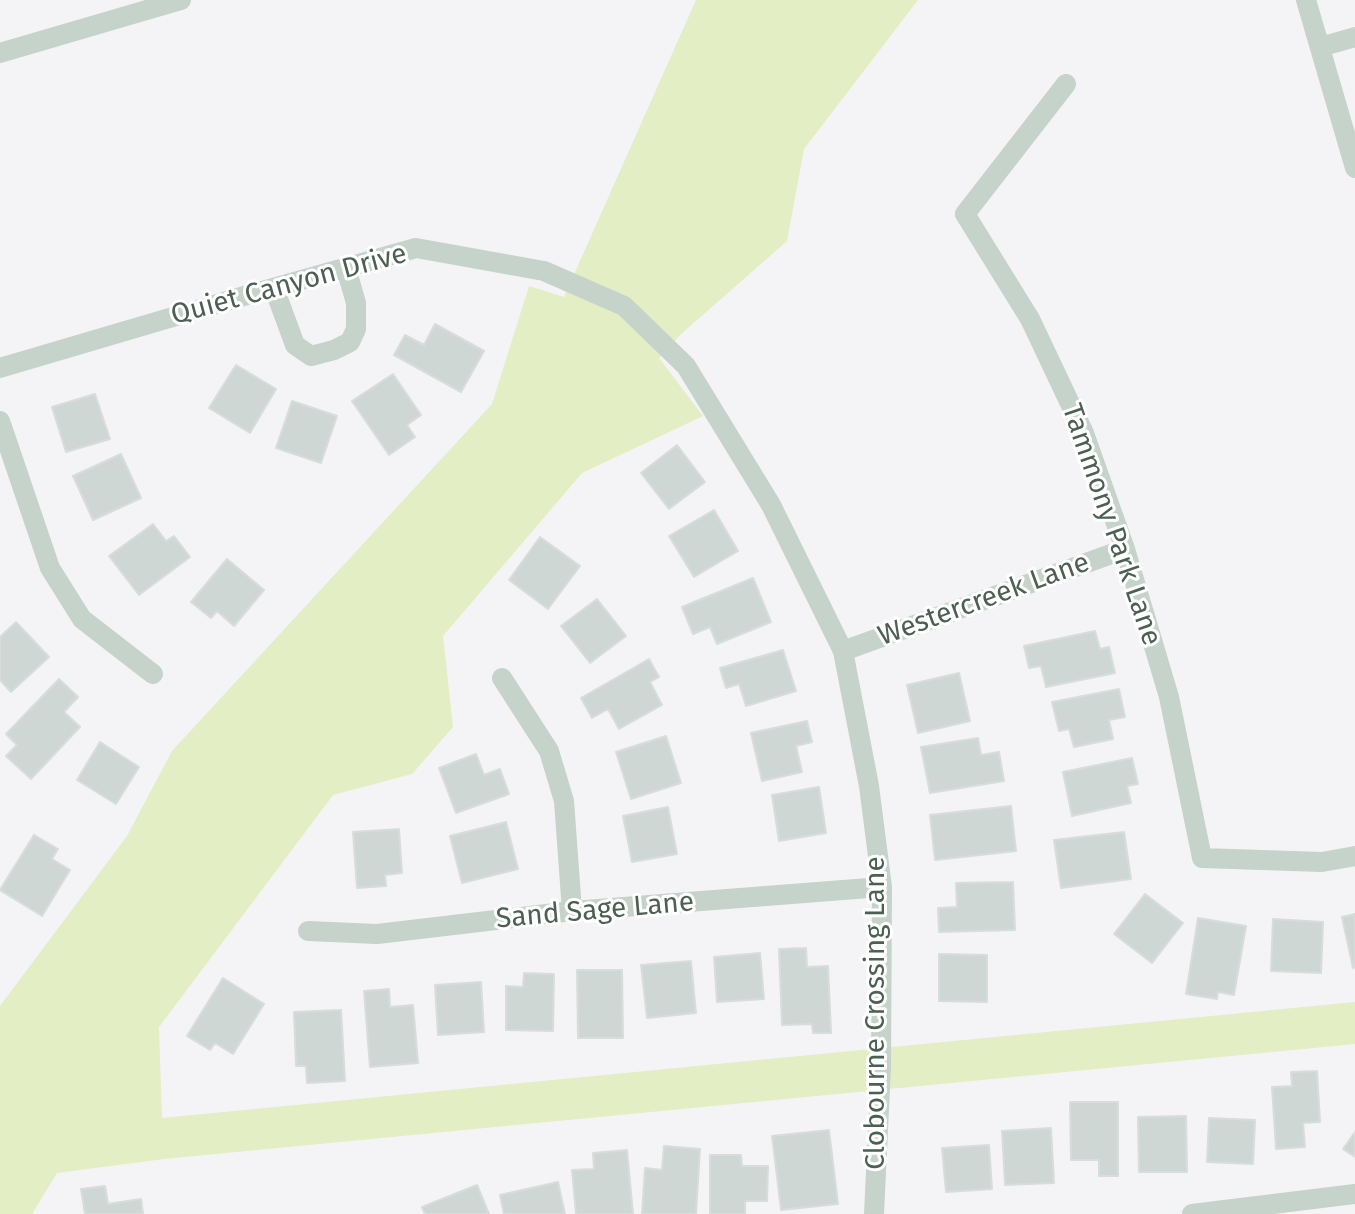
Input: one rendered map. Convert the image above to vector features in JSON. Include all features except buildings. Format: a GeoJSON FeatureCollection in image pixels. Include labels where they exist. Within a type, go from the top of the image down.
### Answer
{"type":"FeatureCollection","features":[{"type":"Feature","properties":{"kind":"street"},"geometry":{"type":"LineString","coordinates":[[0,53],[181,0]]}},
{"type":"Feature","properties":{"kind":"street"},"geometry":{"type":"LineString","coordinates":[[1306,0],[1355,168]]}},
{"type":"Feature","properties":{"kind":"street"},"geometry":{"type":"LineString","coordinates":[[1320,47],[1355,37]]}},
{"type":"Feature","properties":{"kind":"street","name":"Tammony Park Lane"},"geometry":{"type":"LineString","coordinates":[[1066,84],[965,214],[1030,319],[1084,433],[1125,549],[1169,697],[1202,858],[1322,862],[1355,856]]}},
{"type":"Feature","properties":{"kind":"street","name":"Quiet Canyon Drive"},"geometry":{"type":"LineString","coordinates":[[0,368],[416,248],[544,271],[624,306]]}},
{"type":"Feature","properties":{"kind":"street"},"geometry":{"type":"LineString","coordinates":[[274,288],[295,345],[311,356],[334,350],[350,342],[356,329],[356,303],[346,268]]}},
{"type":"Feature","properties":{"kind":"street","name":"Clobourne Crossing Lane"},"geometry":{"type":"LineString","coordinates":[[624,306],[686,366],[771,505],[843,651],[869,786],[882,887],[881,1067],[874,1214]]}},
{"type":"Feature","properties":{"kind":"street"},"geometry":{"type":"LineString","coordinates":[[0,421],[50,568],[82,619],[153,674]]}},
{"type":"Feature","properties":{"kind":"street","name":"Westercreek Lane"},"geometry":{"type":"LineString","coordinates":[[843,651],[1125,549]]}},
{"type":"Feature","properties":{"kind":"street"},"geometry":{"type":"LineString","coordinates":[[502,678],[549,751],[564,801],[572,911]]}},
{"type":"Feature","properties":{"kind":"street","name":"Sand Sage Lane"},"geometry":{"type":"LineString","coordinates":[[308,931],[377,934],[572,911],[882,887]]}},
{"type":"Feature","properties":{"kind":"street"},"geometry":{"type":"LineString","coordinates":[[1192,1214],[1355,1194]]}},
{"type":"Feature","properties":{"kind":"green space"},"geometry":{"type":"Polygon","coordinates":[[[696,0],[918,0],[804,149],[787,241],[680,335],[659,358],[703,416],[582,473],[443,636],[453,727],[412,774],[333,795],[159,1027],[162,1118],[1355,1002],[1355,1044],[164,1159],[57,1173],[32,1214],[0,1214],[0,1006],[127,836],[172,751],[492,404],[529,286],[564,297],[696,0]]]}}]}
